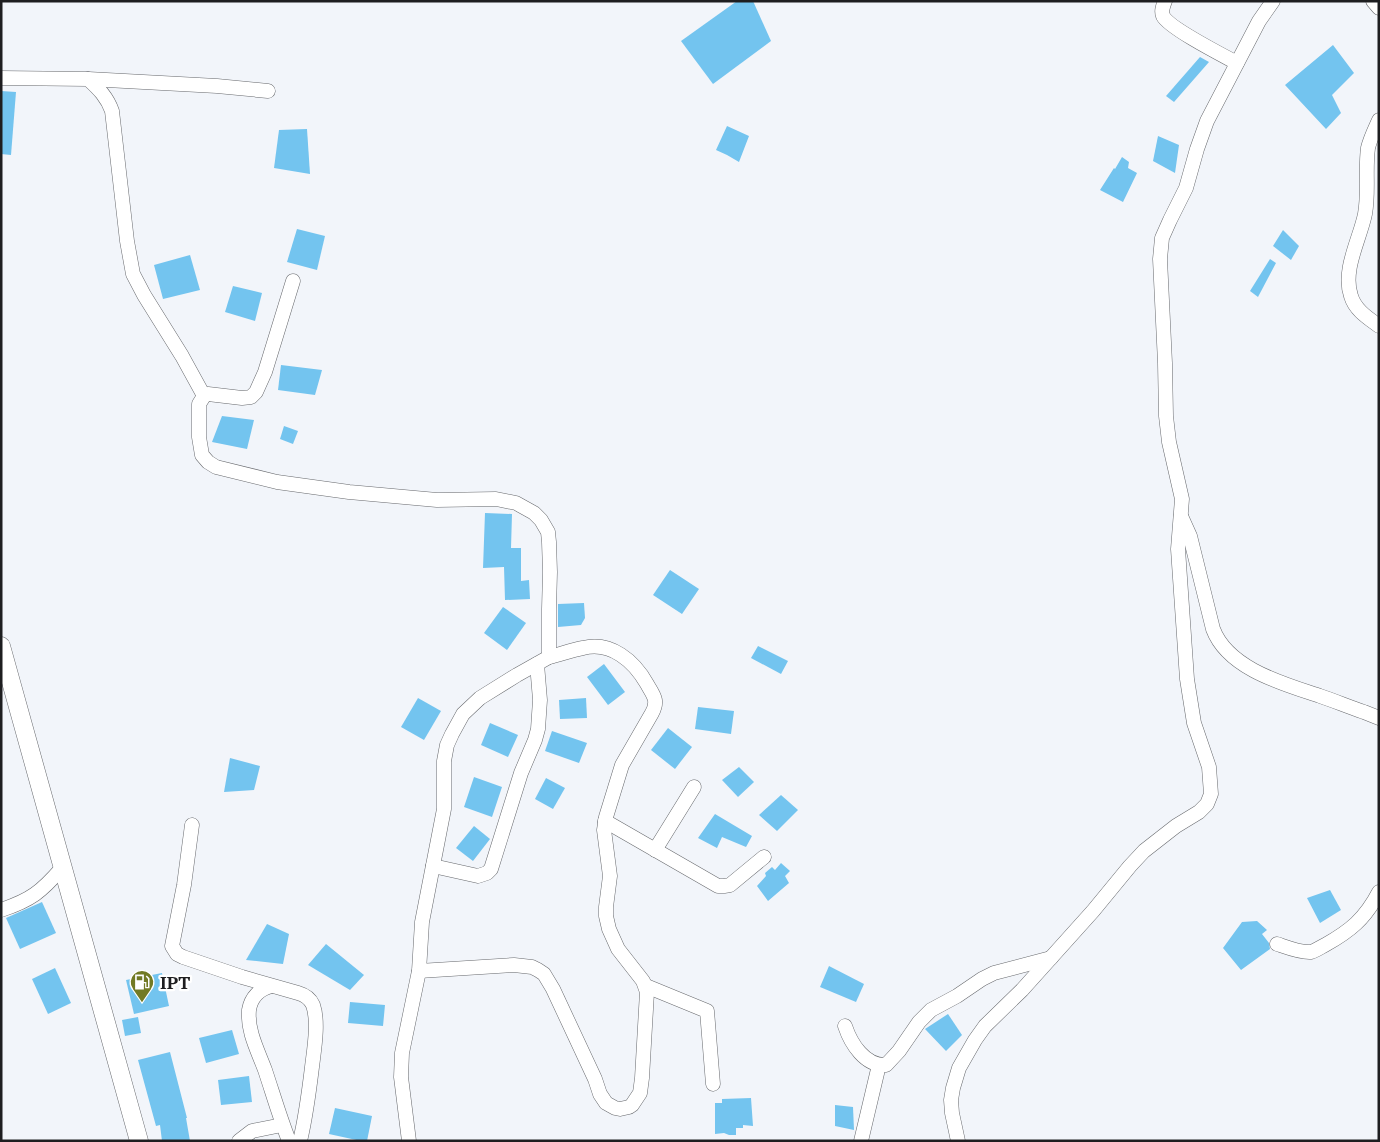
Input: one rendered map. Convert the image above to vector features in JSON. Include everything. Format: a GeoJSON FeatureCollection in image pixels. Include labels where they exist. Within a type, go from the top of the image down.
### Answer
{"type":"FeatureCollection","features":[{"type":"Feature","properties":{"kind":"main road"},"geometry":{"type":"LineString","coordinates":[[1,646],[139,1141]]}},
{"type":"Feature","properties":{"kind":"street"},"geometry":{"type":"LineString","coordinates":[[1165,1],[1162,9],[1168,21],[1184,33],[1237,63]]}},
{"type":"Feature","properties":{"kind":"street"},"geometry":{"type":"LineString","coordinates":[[958,1141],[951,1100],[955,1078],[975,1040],[985,1026],[1051,957],[1144,851],[1176,826],[1199,812],[1210,799],[1209,767],[1194,723],[1187,679],[1178,549],[1181,492],[1169,442],[1166,416],[1161,245],[1166,226],[1186,188],[1196,149],[1207,121],[1259,21],[1272,1]]}},
{"type":"Feature","properties":{"kind":"street"},"geometry":{"type":"LineString","coordinates":[[1373,1],[1379,8]]}},
{"type":"Feature","properties":{"kind":"street"},"geometry":{"type":"LineString","coordinates":[[1,78],[88,79],[217,86],[268,91]]}},
{"type":"Feature","properties":{"kind":"street"},"geometry":{"type":"LineString","coordinates":[[88,79],[104,95],[112,111],[127,241],[133,274],[204,396]]}},
{"type":"Feature","properties":{"kind":"street"},"geometry":{"type":"LineString","coordinates":[[1379,120],[1368,148],[1367,203],[1353,255],[1349,280],[1351,297],[1355,306],[1379,326]]}},
{"type":"Feature","properties":{"kind":"street"},"geometry":{"type":"LineString","coordinates":[[293,281],[265,372],[256,392],[251,397],[242,398],[208,394],[204,396],[199,404],[200,448],[205,459],[216,467],[277,482],[349,492],[437,500],[496,499],[516,503],[534,513],[548,532],[550,572],[538,728],[521,773],[491,869],[487,874],[478,876],[433,866]]}},
{"type":"Feature","properties":{"kind":"street"},"geometry":{"type":"LineString","coordinates":[[1181,516],[1190,536],[1213,629],[1228,653],[1250,668],[1270,678],[1379,718]]}},
{"type":"Feature","properties":{"kind":"street"},"geometry":{"type":"LineString","coordinates":[[409,1141],[401,1066],[402,1053],[419,971],[422,922],[444,809],[444,761],[452,734],[463,714],[480,698],[543,661],[585,647],[605,648],[616,652],[630,661],[644,679],[656,700],[654,709],[622,765],[605,821],[604,837],[610,876],[606,907],[608,922],[618,949],[640,976],[647,992],[642,1086],[632,1105],[620,1109],[606,1103],[600,1094],[558,998],[544,974],[532,967],[514,965],[419,971]]}},
{"type":"Feature","properties":{"kind":"street"},"geometry":{"type":"LineString","coordinates":[[655,850],[694,787]]}},
{"type":"Feature","properties":{"kind":"street"},"geometry":{"type":"LineString","coordinates":[[605,821],[714,884],[722,886],[733,883],[764,857]]}},
{"type":"Feature","properties":{"kind":"street"},"geometry":{"type":"LineString","coordinates":[[192,825],[184,885],[172,939],[172,949],[179,956],[304,995],[312,1002],[314,1007],[314,1043],[305,1120],[300,1141]]}},
{"type":"Feature","properties":{"kind":"street"},"geometry":{"type":"LineString","coordinates":[[1,910],[24,902],[34,896],[62,868]]}},
{"type":"Feature","properties":{"kind":"street"},"geometry":{"type":"LineString","coordinates":[[1277,944],[1294,950],[1311,952],[1344,935],[1367,911],[1379,892]]}},
{"type":"Feature","properties":{"kind":"street"},"geometry":{"type":"LineString","coordinates":[[845,1026],[848,1035],[860,1053],[873,1062],[884,1065],[890,1062],[931,1010],[994,973],[1051,957]]}},
{"type":"Feature","properties":{"kind":"street"},"geometry":{"type":"LineString","coordinates":[[271,986],[263,988],[254,997],[250,1005],[250,1021],[256,1048],[289,1141]]}},
{"type":"Feature","properties":{"kind":"street"},"geometry":{"type":"LineString","coordinates":[[646,986],[708,1011],[713,1084]]}},
{"type":"Feature","properties":{"kind":"street"},"geometry":{"type":"LineString","coordinates":[[861,1141],[880,1064]]}},
{"type":"Feature","properties":{"kind":"street"},"geometry":{"type":"LineString","coordinates":[[239,1141],[252,1131],[282,1124]]}},
{"type":"Feature","properties":{"kind":"building"},"geometry":{"type":"Polygon","coordinates":[[[737,1],[753,1],[771,41],[713,84],[681,41],[737,1]]]}},
{"type":"Feature","properties":{"kind":"building"},"geometry":{"type":"Polygon","coordinates":[[[1333,45],[1354,73],[1332,95],[1341,113],[1326,129],[1285,85],[1333,45]]]}},
{"type":"Feature","properties":{"kind":"building"},"geometry":{"type":"Polygon","coordinates":[[[1200,57],[1209,62],[1174,102],[1166,96],[1200,57]]]}},
{"type":"Feature","properties":{"kind":"building"},"geometry":{"type":"Polygon","coordinates":[[[1,91],[16,92],[11,155],[1,154],[1,91]]]}},
{"type":"Feature","properties":{"kind":"building"},"geometry":{"type":"Polygon","coordinates":[[[727,126],[749,136],[739,162],[716,150],[727,126]]]}},
{"type":"Feature","properties":{"kind":"building"},"geometry":{"type":"Polygon","coordinates":[[[307,129],[310,174],[274,168],[279,130],[307,129]]]}},
{"type":"Feature","properties":{"kind":"building"},"geometry":{"type":"Polygon","coordinates":[[[1158,136],[1179,145],[1175,173],[1153,161],[1158,136]]]}},
{"type":"Feature","properties":{"kind":"building"},"geometry":{"type":"Polygon","coordinates":[[[1122,157],[1129,162],[1128,168],[1137,173],[1123,202],[1100,190],[1122,157]]]}},
{"type":"Feature","properties":{"kind":"building"},"geometry":{"type":"Polygon","coordinates":[[[297,229],[325,236],[317,270],[287,262],[297,229]]]}},
{"type":"Feature","properties":{"kind":"building"},"geometry":{"type":"Polygon","coordinates":[[[1283,230],[1299,246],[1291,260],[1273,246],[1283,230]]]}},
{"type":"Feature","properties":{"kind":"building"},"geometry":{"type":"Polygon","coordinates":[[[190,255],[200,290],[163,299],[154,265],[190,255]]]}},
{"type":"Feature","properties":{"kind":"building"},"geometry":{"type":"Polygon","coordinates":[[[1270,259],[1276,263],[1258,297],[1250,291],[1270,259]]]}},
{"type":"Feature","properties":{"kind":"building"},"geometry":{"type":"Polygon","coordinates":[[[233,286],[262,293],[255,321],[225,312],[233,286]]]}},
{"type":"Feature","properties":{"kind":"building"},"geometry":{"type":"Polygon","coordinates":[[[281,365],[322,370],[315,395],[278,390],[281,365]]]}},
{"type":"Feature","properties":{"kind":"building"},"geometry":{"type":"Polygon","coordinates":[[[222,416],[254,420],[247,449],[212,442],[222,416]]]}},
{"type":"Feature","properties":{"kind":"building"},"geometry":{"type":"Polygon","coordinates":[[[284,426],[298,431],[293,444],[280,439],[284,426]]]}},
{"type":"Feature","properties":{"kind":"building"},"geometry":{"type":"Polygon","coordinates":[[[485,513],[512,514],[511,548],[521,548],[521,581],[529,580],[530,599],[505,600],[504,567],[483,568],[485,513]]]}},
{"type":"Feature","properties":{"kind":"building"},"geometry":{"type":"Polygon","coordinates":[[[670,570],[699,589],[682,614],[653,595],[670,570]]]}},
{"type":"Feature","properties":{"kind":"building"},"geometry":{"type":"Polygon","coordinates":[[[584,603],[585,618],[581,625],[558,627],[558,604],[584,603]]]}},
{"type":"Feature","properties":{"kind":"building"},"geometry":{"type":"Polygon","coordinates":[[[503,607],[526,623],[507,650],[484,633],[503,607]]]}},
{"type":"Feature","properties":{"kind":"building"},"geometry":{"type":"Polygon","coordinates":[[[758,646],[788,661],[781,674],[751,658],[758,646]]]}},
{"type":"Feature","properties":{"kind":"building"},"geometry":{"type":"Polygon","coordinates":[[[604,664],[625,692],[608,705],[587,677],[604,664]]]}},
{"type":"Feature","properties":{"kind":"building"},"geometry":{"type":"Polygon","coordinates":[[[418,698],[441,711],[424,740],[401,727],[418,698]]]}},
{"type":"Feature","properties":{"kind":"building"},"geometry":{"type":"Polygon","coordinates":[[[586,698],[587,718],[560,719],[559,700],[586,698]]]}},
{"type":"Feature","properties":{"kind":"building"},"geometry":{"type":"Polygon","coordinates":[[[698,707],[734,711],[731,734],[695,729],[698,707]]]}},
{"type":"Feature","properties":{"kind":"building"},"geometry":{"type":"Polygon","coordinates":[[[490,723],[518,735],[508,757],[481,745],[490,723]]]}},
{"type":"Feature","properties":{"kind":"building"},"geometry":{"type":"Polygon","coordinates":[[[668,728],[692,747],[675,769],[651,750],[668,728]]]}},
{"type":"Feature","properties":{"kind":"building"},"geometry":{"type":"Polygon","coordinates":[[[552,731],[587,743],[579,763],[545,751],[552,731]]]}},
{"type":"Feature","properties":{"kind":"building"},"geometry":{"type":"Polygon","coordinates":[[[230,758],[260,766],[254,790],[224,792],[230,758]]]}},
{"type":"Feature","properties":{"kind":"building"},"geometry":{"type":"Polygon","coordinates":[[[739,767],[754,782],[738,797],[722,780],[739,767]]]}},
{"type":"Feature","properties":{"kind":"building"},"geometry":{"type":"Polygon","coordinates":[[[474,777],[502,787],[492,817],[464,807],[474,777]]]}},
{"type":"Feature","properties":{"kind":"building"},"geometry":{"type":"Polygon","coordinates":[[[546,778],[565,788],[553,809],[535,799],[546,778]]]}},
{"type":"Feature","properties":{"kind":"building"},"geometry":{"type":"Polygon","coordinates":[[[781,795],[798,810],[777,831],[759,815],[781,795]]]}},
{"type":"Feature","properties":{"kind":"building"},"geometry":{"type":"Polygon","coordinates":[[[715,814],[752,836],[746,847],[722,837],[717,848],[698,838],[715,814]]]}},
{"type":"Feature","properties":{"kind":"building"},"geometry":{"type":"Polygon","coordinates":[[[474,826],[490,839],[473,861],[456,848],[474,826]]]}},
{"type":"Feature","properties":{"kind":"building"},"geometry":{"type":"Polygon","coordinates":[[[781,863],[790,871],[785,876],[789,883],[768,901],[757,886],[766,876],[765,873],[772,867],[775,870],[781,863]]]}},
{"type":"Feature","properties":{"kind":"building"},"geometry":{"type":"Polygon","coordinates":[[[1330,890],[1341,910],[1320,923],[1307,898],[1330,890]]]}},
{"type":"Feature","properties":{"kind":"building"},"geometry":{"type":"Polygon","coordinates":[[[42,902],[56,933],[20,949],[6,918],[42,902]]]}},
{"type":"Feature","properties":{"kind":"building"},"geometry":{"type":"Polygon","coordinates":[[[1257,921],[1267,930],[1262,934],[1269,943],[1270,949],[1241,970],[1223,948],[1242,922],[1257,921]]]}},
{"type":"Feature","properties":{"kind":"building"},"geometry":{"type":"Polygon","coordinates":[[[267,924],[289,934],[283,964],[246,960],[267,924]]]}},
{"type":"Feature","properties":{"kind":"building"},"geometry":{"type":"Polygon","coordinates":[[[326,944],[364,975],[350,990],[308,965],[326,944]]]}},
{"type":"Feature","properties":{"kind":"building"},"geometry":{"type":"Polygon","coordinates":[[[829,966],[864,984],[856,1002],[820,987],[829,966]]]}},
{"type":"Feature","properties":{"kind":"building"},"geometry":{"type":"Polygon","coordinates":[[[55,968],[71,1003],[48,1014],[32,979],[55,968]]]}},
{"type":"Feature","properties":{"kind":"building"},"geometry":{"type":"Polygon","coordinates":[[[162,973],[169,1006],[134,1014],[126,980],[162,973]]]}},
{"type":"Feature","properties":{"kind":"building"},"geometry":{"type":"Polygon","coordinates":[[[350,1002],[385,1005],[383,1026],[348,1023],[350,1002]]]}},
{"type":"Feature","properties":{"kind":"building"},"geometry":{"type":"Polygon","coordinates":[[[948,1014],[962,1035],[946,1051],[925,1029],[948,1014]]]}},
{"type":"Feature","properties":{"kind":"building"},"geometry":{"type":"Polygon","coordinates":[[[138,1017],[141,1033],[125,1036],[122,1020],[138,1017]]]}},
{"type":"Feature","properties":{"kind":"building"},"geometry":{"type":"Polygon","coordinates":[[[232,1030],[239,1054],[206,1063],[199,1038],[232,1030]]]}},
{"type":"Feature","properties":{"kind":"building"},"geometry":{"type":"Polygon","coordinates":[[[170,1052],[187,1118],[190,1141],[162,1141],[160,1125],[156,1126],[138,1060],[170,1052]]]}},
{"type":"Feature","properties":{"kind":"building"},"geometry":{"type":"Polygon","coordinates":[[[249,1076],[252,1102],[221,1105],[218,1080],[249,1076]]]}},
{"type":"Feature","properties":{"kind":"building"},"geometry":{"type":"Polygon","coordinates":[[[751,1098],[753,1126],[743,1125],[743,1128],[736,1128],[736,1135],[715,1134],[715,1103],[722,1103],[722,1099],[751,1098]]]}},
{"type":"Feature","properties":{"kind":"building"},"geometry":{"type":"Polygon","coordinates":[[[835,1105],[853,1107],[854,1130],[835,1126],[835,1105]]]}},
{"type":"Feature","properties":{"kind":"building"},"geometry":{"type":"Polygon","coordinates":[[[335,1108],[372,1116],[367,1141],[329,1134],[335,1108]]]}},
{"type":"Feature","properties":{"kind":"place","name":"IPT"},"geometry":{"type":"Point","coordinates":[142,1003]}}]}
